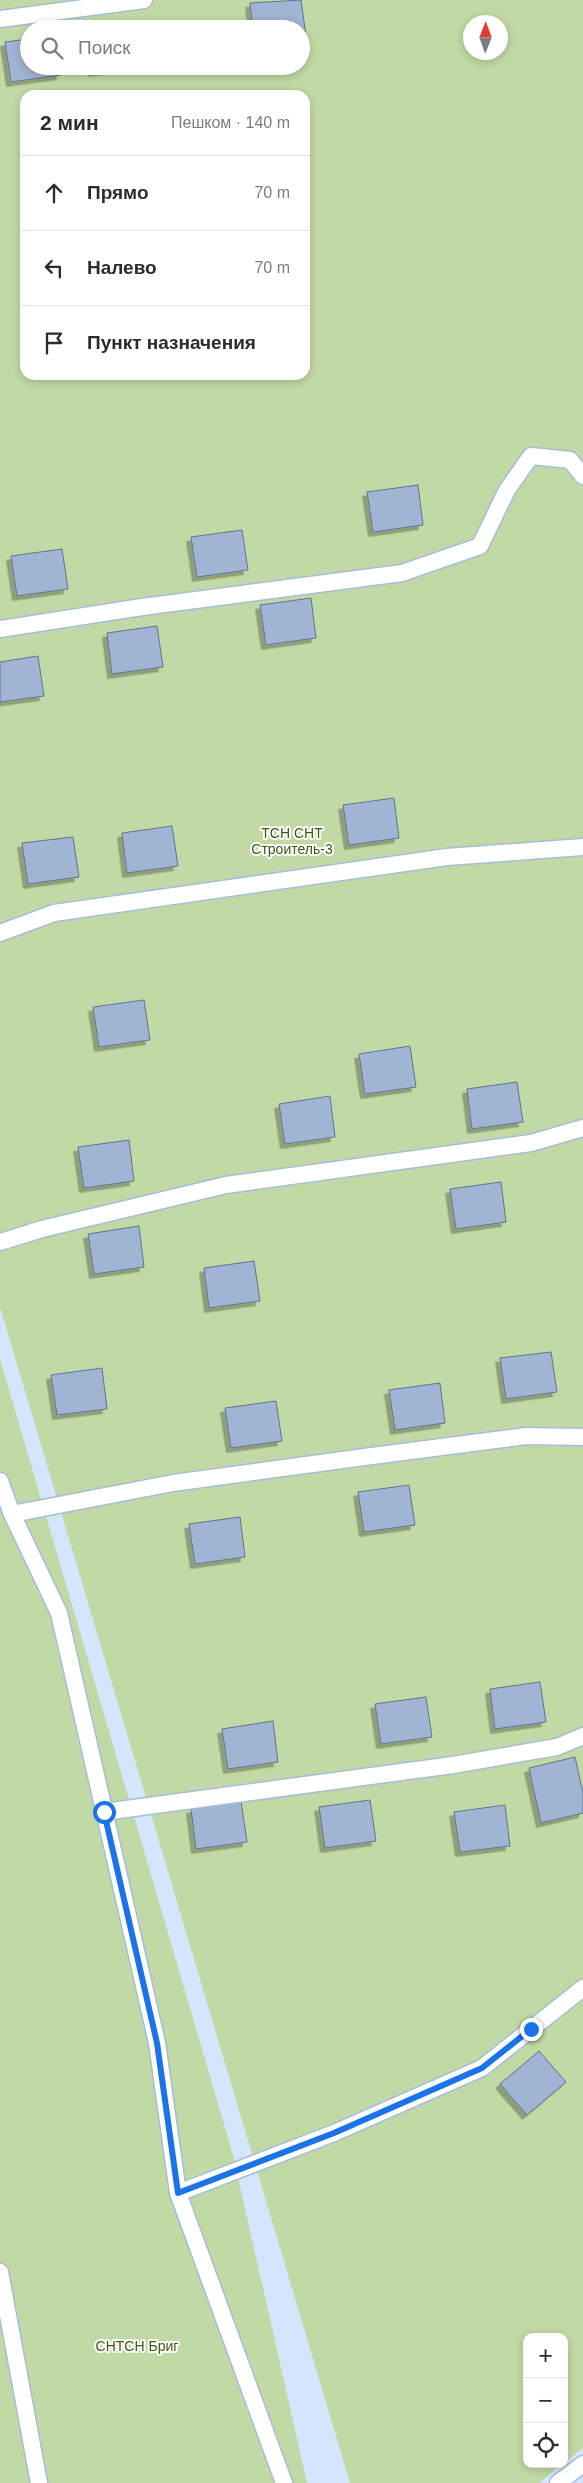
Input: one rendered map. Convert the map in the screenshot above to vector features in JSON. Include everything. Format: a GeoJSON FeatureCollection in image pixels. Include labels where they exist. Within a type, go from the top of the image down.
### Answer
{"type":"FeatureCollection","features":[{"type":"Feature","properties":{"kind":"lane"},"geometry":{"type":"LineString","coordinates":[[0,19],[144,0]]}},
{"type":"Feature","properties":{"kind":"lane"},"geometry":{"type":"LineString","coordinates":[[0,629],[142,607],[402,573],[480,546],[507,490],[531,456],[570,460],[583,476]]}},
{"type":"Feature","properties":{"kind":"lane"},"geometry":{"type":"LineString","coordinates":[[0,933],[64,912],[447,857],[583,847]]}},
{"type":"Feature","properties":{"kind":"lane"},"geometry":{"type":"LineString","coordinates":[[0,1242],[42,1229],[226,1185],[531,1143],[583,1128]]}},
{"type":"Feature","properties":{"kind":"lane"},"geometry":{"type":"LineString","coordinates":[[12,1514],[173,1484],[526,1436],[583,1437]]}},
{"type":"Feature","properties":{"kind":"lane"},"geometry":{"type":"LineString","coordinates":[[0,1481],[12,1514],[60,1613],[157,2043],[178,2193],[284,2483]]}},
{"type":"Feature","properties":{"kind":"lane"},"geometry":{"type":"LineString","coordinates":[[104,1812],[453,1765],[557,1747],[583,1736]]}},
{"type":"Feature","properties":{"kind":"lane"},"geometry":{"type":"LineString","coordinates":[[178,2193],[334,2133],[482,2068],[583,1988]]}},
{"type":"Feature","properties":{"kind":"lane"},"geometry":{"type":"LineString","coordinates":[[0,2272],[39,2483]]}},
{"type":"Feature","properties":{"kind":"lane"},"geometry":{"type":"LineString","coordinates":[[558,2483],[583,2464]]}},
{"type":"Feature","properties":{"kind":"green space","name":"ТСН СНТ Строитель-3"},"geometry":{"type":"Polygon","coordinates":[[[0,0],[583,0],[583,2448],[568,2460],[568,2333],[523,2333],[523,2468],[557,2468],[539,2483],[350,2483],[0,1307],[0,0]]]}},
{"type":"Feature","properties":{"kind":"green space","name":"СНТСН Бриг"},"geometry":{"type":"Polygon","coordinates":[[[0,1359],[233,2155],[307,2483],[0,2483],[0,1359]]]}},
{"type":"Feature","properties":{"kind":"building"},"geometry":{"type":"Polygon","coordinates":[[[301,0],[304,20],[252,20],[250,3],[301,0]]]}},
{"type":"Feature","properties":{"kind":"building"},"geometry":{"type":"Polygon","coordinates":[[[20,40],[20,75],[61,75],[11,82],[5,42],[20,40]]]}},
{"type":"Feature","properties":{"kind":"building"},"geometry":{"type":"Polygon","coordinates":[[[418,485],[423,525],[373,532],[367,492],[418,485]]]}},
{"type":"Feature","properties":{"kind":"building"},"geometry":{"type":"Polygon","coordinates":[[[242,530],[248,570],[197,577],[191,537],[242,530]]]}},
{"type":"Feature","properties":{"kind":"building"},"geometry":{"type":"Polygon","coordinates":[[[62,549],[68,589],[17,596],[11,556],[62,549]]]}},
{"type":"Feature","properties":{"kind":"building"},"geometry":{"type":"Polygon","coordinates":[[[311,598],[316,638],[266,645],[260,605],[311,598]]]}},
{"type":"Feature","properties":{"kind":"building"},"geometry":{"type":"Polygon","coordinates":[[[157,626],[163,667],[112,674],[107,633],[157,626]]]}},
{"type":"Feature","properties":{"kind":"building"},"geometry":{"type":"Polygon","coordinates":[[[38,656],[44,696],[0,702],[0,662],[38,656]]]}},
{"type":"Feature","properties":{"kind":"building"},"geometry":{"type":"Polygon","coordinates":[[[394,798],[399,838],[349,845],[343,805],[394,798]]]}},
{"type":"Feature","properties":{"kind":"building"},"geometry":{"type":"Polygon","coordinates":[[[172,826],[178,866],[127,873],[122,833],[172,826]]]}},
{"type":"Feature","properties":{"kind":"building"},"geometry":{"type":"Polygon","coordinates":[[[73,837],[79,877],[28,884],[22,843],[73,837]]]}},
{"type":"Feature","properties":{"kind":"building"},"geometry":{"type":"Polygon","coordinates":[[[144,1000],[150,1040],[99,1047],[93,1007],[144,1000]]]}},
{"type":"Feature","properties":{"kind":"building"},"geometry":{"type":"Polygon","coordinates":[[[410,1046],[416,1087],[365,1094],[359,1054],[410,1046]]]}},
{"type":"Feature","properties":{"kind":"building"},"geometry":{"type":"Polygon","coordinates":[[[517,1082],[523,1122],[472,1129],[467,1089],[517,1082]]]}},
{"type":"Feature","properties":{"kind":"building"},"geometry":{"type":"Polygon","coordinates":[[[330,1096],[335,1137],[285,1144],[279,1104],[330,1096]]]}},
{"type":"Feature","properties":{"kind":"building"},"geometry":{"type":"Polygon","coordinates":[[[129,1140],[134,1181],[84,1188],[78,1147],[129,1140]]]}},
{"type":"Feature","properties":{"kind":"building"},"geometry":{"type":"Polygon","coordinates":[[[501,1182],[506,1222],[456,1229],[450,1189],[501,1182]]]}},
{"type":"Feature","properties":{"kind":"building"},"geometry":{"type":"Polygon","coordinates":[[[139,1226],[144,1267],[94,1274],[88,1234],[139,1226]]]}},
{"type":"Feature","properties":{"kind":"building"},"geometry":{"type":"Polygon","coordinates":[[[254,1261],[260,1301],[209,1308],[204,1268],[254,1261]]]}},
{"type":"Feature","properties":{"kind":"building"},"geometry":{"type":"Polygon","coordinates":[[[551,1352],[557,1392],[506,1399],[500,1358],[551,1352]]]}},
{"type":"Feature","properties":{"kind":"building"},"geometry":{"type":"Polygon","coordinates":[[[102,1368],[107,1409],[57,1415],[51,1375],[102,1368]]]}},
{"type":"Feature","properties":{"kind":"building"},"geometry":{"type":"Polygon","coordinates":[[[440,1383],[445,1423],[395,1430],[389,1390],[440,1383]]]}},
{"type":"Feature","properties":{"kind":"building"},"geometry":{"type":"Polygon","coordinates":[[[276,1401],[282,1441],[231,1448],[225,1408],[276,1401]]]}},
{"type":"Feature","properties":{"kind":"building"},"geometry":{"type":"Polygon","coordinates":[[[409,1485],[415,1525],[364,1532],[358,1492],[409,1485]]]}},
{"type":"Feature","properties":{"kind":"building"},"geometry":{"type":"Polygon","coordinates":[[[240,1517],[245,1557],[195,1564],[189,1524],[240,1517]]]}},
{"type":"Feature","properties":{"kind":"building"},"geometry":{"type":"Polygon","coordinates":[[[540,1682],[546,1722],[495,1729],[490,1689],[540,1682]]]}},
{"type":"Feature","properties":{"kind":"building"},"geometry":{"type":"Polygon","coordinates":[[[426,1697],[432,1737],[381,1744],[375,1704],[426,1697]]]}},
{"type":"Feature","properties":{"kind":"building"},"geometry":{"type":"Polygon","coordinates":[[[273,1721],[278,1762],[228,1769],[222,1729],[273,1721]]]}},
{"type":"Feature","properties":{"kind":"building"},"geometry":{"type":"Polygon","coordinates":[[[575,1757],[583,1793],[583,1813],[541,1823],[529,1768],[575,1757]]]}},
{"type":"Feature","properties":{"kind":"building"},"geometry":{"type":"Polygon","coordinates":[[[370,1800],[376,1841],[325,1848],[319,1807],[370,1800]]]}},
{"type":"Feature","properties":{"kind":"building"},"geometry":{"type":"Polygon","coordinates":[[[241,1801],[247,1842],[196,1849],[191,1809],[241,1801]]]}},
{"type":"Feature","properties":{"kind":"building"},"geometry":{"type":"Polygon","coordinates":[[[505,1805],[510,1846],[460,1852],[454,1812],[505,1805]]]}},
{"type":"Feature","properties":{"kind":"building"},"geometry":{"type":"Polygon","coordinates":[[[539,2051],[566,2082],[527,2115],[500,2084],[539,2051]]]}},
{"type":"Feature","properties":{"kind":"route"},"geometry":{"type":"LineString","coordinates":[[104,1812],[157,2043],[178,2193],[334,2133],[482,2068],[531,2029]]}}]}
